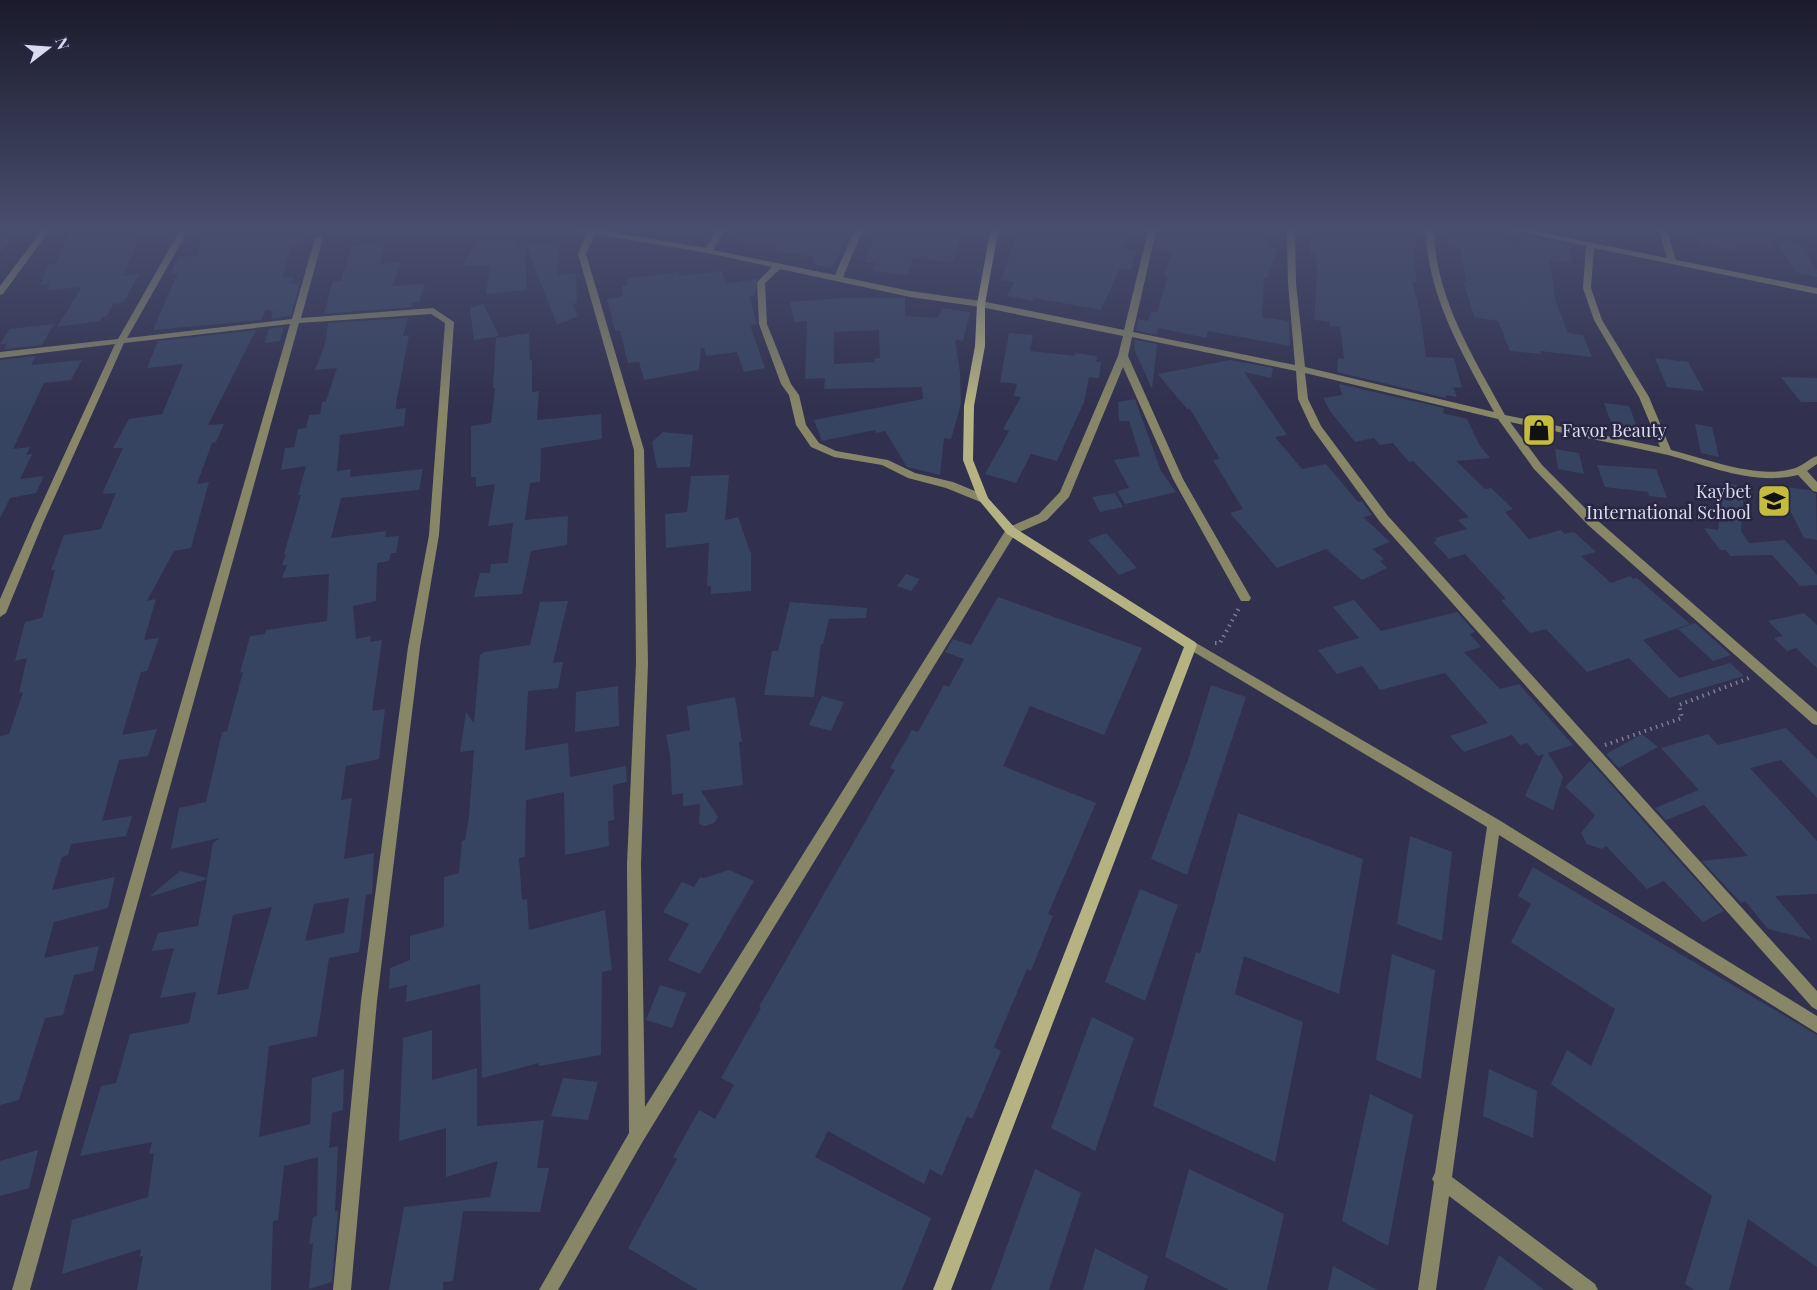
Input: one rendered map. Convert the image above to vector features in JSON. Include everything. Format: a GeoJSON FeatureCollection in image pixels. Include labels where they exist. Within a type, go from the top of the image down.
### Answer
{"type":"FeatureCollection","features":[{"type":"Feature","properties":{"kind":"street"},"geometry":{"type":"LineString","coordinates":[[0,613],[38,523],[122,341],[152,287]]}},
{"type":"Feature","properties":{"kind":"street"},"geometry":{"type":"LineString","coordinates":[[21,1290],[304,287]]}},
{"type":"Feature","properties":{"kind":"street"},"geometry":{"type":"LineString","coordinates":[[592,287],[639,450],[642,663],[634,864],[637,1135]]}},
{"type":"Feature","properties":{"kind":"street"},"geometry":{"type":"LineString","coordinates":[[762,287],[763,324],[786,384],[794,395],[801,425],[815,445],[834,454],[884,462],[912,477],[949,485],[983,499]]}},
{"type":"Feature","properties":{"kind":"street"},"geometry":{"type":"LineString","coordinates":[[879,287],[981,304],[1302,369],[1501,417],[1667,452],[1751,474],[1784,475],[1800,471],[1817,459]]}},
{"type":"Feature","properties":{"kind":"street"},"geometry":{"type":"LineString","coordinates":[[984,287],[981,304],[980,346],[969,406],[968,460],[983,499],[1011,531],[1191,645],[1494,824],[1817,1025]]}},
{"type":"Feature","properties":{"kind":"street"},"geometry":{"type":"LineString","coordinates":[[550,1289],[637,1135],[1011,531],[1043,517],[1065,494],[1123,356],[1139,287]]}},
{"type":"Feature","properties":{"kind":"street"},"geometry":{"type":"LineString","coordinates":[[1292,287],[1306,410],[1384,519],[1817,1002]]}},
{"type":"Feature","properties":{"kind":"street"},"geometry":{"type":"LineString","coordinates":[[1441,287],[1449,319],[1501,417],[1538,467],[1592,522],[1817,720]]}},
{"type":"Feature","properties":{"kind":"street"},"geometry":{"type":"LineString","coordinates":[[1587,287],[1598,320],[1644,397],[1667,452]]}},
{"type":"Feature","properties":{"kind":"street"},"geometry":{"type":"LineString","coordinates":[[1798,287],[1817,291]]}},
{"type":"Feature","properties":{"kind":"street"},"geometry":{"type":"LineString","coordinates":[[0,355],[294,321],[433,311],[450,322],[434,535],[414,647],[369,1001],[342,1290]]}},
{"type":"Feature","properties":{"kind":"street"},"geometry":{"type":"LineString","coordinates":[[1123,356],[1178,479],[1245,598]]}},
{"type":"Feature","properties":{"kind":"street"},"geometry":{"type":"LineString","coordinates":[[1800,471],[1817,488]]}},
{"type":"Feature","properties":{"kind":"street"},"geometry":{"type":"LineString","coordinates":[[942,1290],[1191,645]]}},
{"type":"Feature","properties":{"kind":"street"},"geometry":{"type":"LineString","coordinates":[[1427,1290],[1441,1179],[1494,824]]}},
{"type":"Feature","properties":{"kind":"street"},"geometry":{"type":"LineString","coordinates":[[1441,1179],[1589,1290]]}},
{"type":"Feature","properties":{"kind":"path"},"geometry":{"type":"LineString","coordinates":[[1191,645],[1220,643],[1245,598]]}},
{"type":"Feature","properties":{"kind":"path"},"geometry":{"type":"LineString","coordinates":[[1593,750],[1682,718],[1679,705],[1755,676]]}},
{"type":"Feature","properties":{"kind":"building"},"geometry":{"type":"Polygon","coordinates":[[[48,287],[80,287],[46,290],[48,287]]]}},
{"type":"Feature","properties":{"kind":"building"},"geometry":{"type":"Polygon","coordinates":[[[82,287],[132,287],[123,303],[113,304],[107,316],[102,317],[100,321],[57,327],[82,287]]]}},
{"type":"Feature","properties":{"kind":"building"},"geometry":{"type":"Polygon","coordinates":[[[172,287],[299,287],[291,316],[271,319],[273,311],[266,309],[261,320],[153,330],[172,287]]]}},
{"type":"Feature","properties":{"kind":"building"},"geometry":{"type":"Polygon","coordinates":[[[331,287],[424,287],[419,302],[413,302],[412,307],[324,314],[331,287]]]}},
{"type":"Feature","properties":{"kind":"building"},"geometry":{"type":"Polygon","coordinates":[[[487,287],[527,287],[527,290],[486,294],[487,287]]]}},
{"type":"Feature","properties":{"kind":"building"},"geometry":{"type":"Polygon","coordinates":[[[542,287],[576,287],[577,303],[573,304],[578,316],[557,325],[542,287]]]}},
{"type":"Feature","properties":{"kind":"building"},"geometry":{"type":"Polygon","coordinates":[[[622,287],[756,287],[755,295],[749,296],[757,324],[750,325],[765,368],[744,372],[737,352],[706,356],[704,348],[701,348],[699,370],[644,380],[639,362],[628,363],[620,331],[615,331],[607,299],[623,296],[622,287]]]}},
{"type":"Feature","properties":{"kind":"building"},"geometry":{"type":"Polygon","coordinates":[[[1011,287],[1111,287],[1101,310],[1034,298],[1033,301],[1007,296],[1011,287]]]}},
{"type":"Feature","properties":{"kind":"building"},"geometry":{"type":"Polygon","coordinates":[[[1165,287],[1263,287],[1262,317],[1289,321],[1290,346],[1208,331],[1206,338],[1158,328],[1157,335],[1136,330],[1138,319],[1148,321],[1151,311],[1157,312],[1165,287]]]}},
{"type":"Feature","properties":{"kind":"building"},"geometry":{"type":"Polygon","coordinates":[[[1316,287],[1414,287],[1420,311],[1426,357],[1454,358],[1462,388],[1453,387],[1457,397],[1446,395],[1446,398],[1337,372],[1338,358],[1344,359],[1340,327],[1330,326],[1329,322],[1314,320],[1316,287]]]}},
{"type":"Feature","properties":{"kind":"building"},"geometry":{"type":"Polygon","coordinates":[[[1465,287],[1553,287],[1555,299],[1568,333],[1583,335],[1592,357],[1540,351],[1541,354],[1510,351],[1498,321],[1474,317],[1465,287]]]}},
{"type":"Feature","properties":{"kind":"building"},"geometry":{"type":"Polygon","coordinates":[[[839,298],[905,298],[905,316],[938,318],[942,308],[970,312],[963,341],[955,340],[960,372],[961,404],[951,439],[944,438],[940,475],[907,467],[885,431],[876,433],[875,430],[822,441],[814,420],[923,399],[922,387],[824,389],[825,378],[805,379],[807,321],[794,322],[790,302],[839,298]],[[879,330],[834,332],[834,364],[875,362],[874,359],[880,358],[879,330]]]}},
{"type":"Feature","properties":{"kind":"building"},"geometry":{"type":"Polygon","coordinates":[[[483,304],[499,336],[474,340],[470,308],[483,304]]]}},
{"type":"Feature","properties":{"kind":"building"},"geometry":{"type":"Polygon","coordinates":[[[408,318],[403,336],[409,335],[396,404],[396,409],[406,408],[404,426],[340,435],[337,471],[351,469],[350,477],[423,469],[419,490],[341,498],[331,538],[386,531],[385,537],[399,536],[396,553],[391,553],[389,561],[377,563],[376,601],[353,606],[356,639],[371,636],[370,642],[382,640],[372,711],[385,709],[379,759],[346,766],[341,800],[352,798],[344,859],[374,853],[372,894],[366,895],[359,952],[329,958],[317,1036],[269,1046],[259,1137],[310,1124],[312,1078],[344,1069],[343,1110],[332,1113],[329,1148],[338,1146],[335,1211],[338,1211],[332,1282],[309,1289],[313,1243],[309,1244],[313,1217],[317,1216],[318,1157],[284,1166],[278,1220],[273,1221],[271,1290],[137,1290],[143,1256],[140,1257],[141,1249],[62,1274],[72,1220],[148,1197],[154,1153],[149,1154],[152,1142],[80,1156],[101,1086],[116,1083],[130,1034],[189,1023],[196,992],[160,998],[174,948],[152,951],[158,933],[198,926],[207,879],[149,897],[180,871],[207,878],[213,843],[220,838],[171,849],[179,808],[206,802],[222,732],[227,731],[250,636],[265,634],[266,630],[327,621],[329,574],[282,578],[287,565],[282,565],[286,554],[284,554],[301,495],[298,495],[306,466],[281,470],[285,448],[294,447],[298,429],[306,428],[309,415],[320,414],[322,402],[326,401],[337,368],[315,370],[325,344],[328,323],[408,318]],[[349,898],[314,904],[305,941],[344,933],[349,898]],[[272,907],[233,915],[217,995],[248,989],[272,907]]]}},
{"type":"Feature","properties":{"kind":"building"},"geometry":{"type":"Polygon","coordinates":[[[54,324],[42,345],[4,349],[7,344],[0,344],[10,329],[54,324]]]}},
{"type":"Feature","properties":{"kind":"building"},"geometry":{"type":"Polygon","coordinates":[[[284,327],[280,341],[265,343],[269,329],[284,327]]]}},
{"type":"Feature","properties":{"kind":"building"},"geometry":{"type":"Polygon","coordinates":[[[256,330],[208,425],[224,424],[216,442],[212,443],[197,484],[209,482],[191,548],[174,551],[147,601],[156,599],[144,640],[159,638],[147,671],[141,672],[122,735],[157,729],[148,756],[119,760],[102,821],[132,816],[126,836],[71,844],[68,855],[62,857],[52,890],[115,877],[108,908],[54,922],[44,958],[99,946],[93,971],[74,975],[63,1015],[45,1018],[19,1100],[0,1105],[0,736],[9,734],[23,692],[19,693],[27,658],[15,661],[25,622],[42,618],[55,570],[51,570],[64,535],[101,529],[116,493],[103,494],[104,489],[123,448],[113,448],[129,419],[162,414],[183,364],[147,368],[158,341],[256,330]]]}},
{"type":"Feature","properties":{"kind":"building"},"geometry":{"type":"Polygon","coordinates":[[[529,333],[532,392],[539,391],[537,420],[601,414],[602,439],[541,448],[540,482],[530,483],[525,520],[568,516],[567,545],[531,551],[522,594],[474,597],[480,573],[490,573],[491,564],[508,563],[513,523],[488,526],[495,484],[476,487],[476,477],[471,477],[471,426],[491,423],[495,388],[493,388],[496,338],[529,333]]]}},
{"type":"Feature","properties":{"kind":"building"},"geometry":{"type":"Polygon","coordinates":[[[1009,333],[1033,335],[1030,351],[1097,356],[1096,362],[1101,362],[1099,378],[1089,377],[1084,402],[1057,461],[1031,454],[1016,483],[985,474],[1009,431],[1003,429],[1021,397],[1014,396],[1017,384],[1000,382],[1009,333]]]}},
{"type":"Feature","properties":{"kind":"building"},"geometry":{"type":"Polygon","coordinates":[[[1134,340],[1157,344],[1152,389],[1135,351],[1134,340]]]}},
{"type":"Feature","properties":{"kind":"building"},"geometry":{"type":"Polygon","coordinates":[[[36,356],[31,365],[82,360],[71,380],[44,383],[13,449],[30,447],[26,455],[32,454],[20,479],[44,476],[36,493],[10,498],[0,518],[0,360],[36,356]]]}},
{"type":"Feature","properties":{"kind":"building"},"geometry":{"type":"Polygon","coordinates":[[[1655,358],[1688,362],[1704,391],[1667,387],[1655,358]]]}},
{"type":"Feature","properties":{"kind":"building"},"geometry":{"type":"Polygon","coordinates":[[[1230,360],[1273,368],[1271,378],[1244,372],[1287,435],[1275,437],[1302,469],[1326,464],[1358,502],[1362,501],[1372,515],[1363,517],[1390,542],[1372,549],[1384,559],[1380,561],[1387,568],[1362,580],[1326,549],[1277,568],[1230,513],[1243,509],[1213,460],[1220,459],[1190,409],[1187,409],[1158,374],[1230,360]]]}},
{"type":"Feature","properties":{"kind":"building"},"geometry":{"type":"Polygon","coordinates":[[[1781,377],[1817,378],[1817,402],[1801,402],[1781,377]]]}},
{"type":"Feature","properties":{"kind":"building"},"geometry":{"type":"Polygon","coordinates":[[[1339,384],[1444,408],[1443,413],[1467,419],[1480,446],[1490,458],[1456,461],[1485,489],[1491,488],[1513,509],[1505,512],[1529,539],[1561,530],[1565,534],[1574,532],[1596,552],[1581,556],[1611,583],[1630,576],[1633,579],[1637,578],[1690,624],[1643,640],[1679,678],[1730,663],[1744,676],[1669,698],[1629,658],[1587,672],[1546,629],[1530,633],[1501,600],[1506,599],[1465,554],[1449,559],[1433,542],[1437,541],[1435,538],[1467,529],[1458,520],[1469,517],[1413,461],[1409,462],[1393,443],[1380,445],[1374,438],[1355,442],[1330,411],[1323,398],[1342,395],[1339,384]]]}},
{"type":"Feature","properties":{"kind":"building"},"geometry":{"type":"Polygon","coordinates":[[[1135,399],[1161,471],[1176,492],[1125,504],[1117,491],[1129,488],[1114,460],[1140,456],[1129,421],[1119,421],[1118,402],[1135,399]]]}},
{"type":"Feature","properties":{"kind":"building"},"geometry":{"type":"Polygon","coordinates":[[[1604,403],[1629,406],[1640,435],[1614,431],[1604,403]]]}},
{"type":"Feature","properties":{"kind":"building"},"geometry":{"type":"Polygon","coordinates":[[[1695,424],[1712,427],[1719,457],[1701,453],[1695,424]]]}},
{"type":"Feature","properties":{"kind":"building"},"geometry":{"type":"Polygon","coordinates":[[[663,432],[693,435],[690,467],[657,468],[652,442],[663,432]]]}},
{"type":"Feature","properties":{"kind":"building"},"geometry":{"type":"Polygon","coordinates":[[[1555,449],[1579,453],[1584,474],[1558,469],[1555,449]]]}},
{"type":"Feature","properties":{"kind":"building"},"geometry":{"type":"Polygon","coordinates":[[[1597,465],[1656,469],[1667,498],[1649,496],[1648,492],[1605,487],[1597,465]]]}},
{"type":"Feature","properties":{"kind":"building"},"geometry":{"type":"Polygon","coordinates":[[[729,475],[725,520],[738,517],[751,554],[751,591],[711,594],[711,586],[707,586],[709,543],[666,548],[665,514],[687,512],[691,476],[729,475]]]}},
{"type":"Feature","properties":{"kind":"building"},"geometry":{"type":"Polygon","coordinates":[[[1723,481],[1744,488],[1741,531],[1749,543],[1785,540],[1817,575],[1817,585],[1800,586],[1772,555],[1730,556],[1726,550],[1720,550],[1704,528],[1718,530],[1723,481]]]}},
{"type":"Feature","properties":{"kind":"building"},"geometry":{"type":"Polygon","coordinates":[[[1778,486],[1809,490],[1816,494],[1817,540],[1804,538],[1778,486]]]}},
{"type":"Feature","properties":{"kind":"building"},"geometry":{"type":"Polygon","coordinates":[[[1115,493],[1123,507],[1100,512],[1092,497],[1115,493]]]}},
{"type":"Feature","properties":{"kind":"building"},"geometry":{"type":"Polygon","coordinates":[[[1106,533],[1137,568],[1119,575],[1088,540],[1106,533]]]}},
{"type":"Feature","properties":{"kind":"building"},"geometry":{"type":"Polygon","coordinates":[[[906,574],[920,579],[911,591],[897,586],[906,574]]]}},
{"type":"Feature","properties":{"kind":"building"},"geometry":{"type":"Polygon","coordinates":[[[998,597],[1142,648],[1104,735],[1030,706],[1003,766],[1096,803],[1048,914],[1053,916],[1031,971],[1027,969],[994,1047],[1001,1051],[972,1119],[967,1116],[942,1176],[930,1169],[924,1184],[828,1131],[815,1157],[931,1218],[902,1290],[698,1290],[628,1248],[677,1159],[673,1157],[699,1110],[715,1119],[734,1085],[721,1078],[761,1008],[759,1007],[895,770],[890,768],[912,730],[918,732],[944,685],[949,687],[964,659],[945,652],[953,639],[971,645],[998,597]]]}},
{"type":"Feature","properties":{"kind":"building"},"geometry":{"type":"Polygon","coordinates":[[[1354,600],[1381,631],[1457,612],[1475,632],[1470,634],[1481,647],[1464,652],[1500,689],[1519,684],[1573,745],[1548,753],[1563,777],[1553,810],[1525,796],[1544,754],[1538,756],[1527,743],[1520,745],[1512,735],[1464,752],[1450,736],[1488,723],[1445,673],[1380,690],[1362,666],[1337,674],[1318,650],[1359,638],[1333,607],[1354,600]]]}},
{"type":"Feature","properties":{"kind":"building"},"geometry":{"type":"Polygon","coordinates":[[[568,601],[553,663],[563,662],[558,688],[528,691],[525,750],[568,743],[570,777],[626,766],[627,782],[613,785],[614,820],[608,821],[609,846],[565,855],[564,792],[526,800],[525,857],[519,858],[522,900],[527,899],[529,930],[605,910],[612,970],[602,972],[601,1055],[539,1066],[539,1063],[482,1078],[480,984],[406,1002],[407,985],[389,989],[390,968],[410,960],[410,936],[444,927],[444,877],[459,873],[462,841],[465,840],[469,816],[474,750],[460,752],[466,712],[474,723],[480,655],[484,652],[530,645],[540,602],[568,601]]]}},
{"type":"Feature","properties":{"kind":"building"},"geometry":{"type":"Polygon","coordinates":[[[790,602],[867,608],[866,618],[829,619],[823,644],[821,644],[814,697],[764,695],[772,651],[778,651],[790,602]]]}},
{"type":"Feature","properties":{"kind":"building"},"geometry":{"type":"Polygon","coordinates":[[[1804,613],[1817,625],[1817,668],[1796,648],[1787,651],[1774,638],[1783,636],[1768,621],[1804,613]]]}},
{"type":"Feature","properties":{"kind":"building"},"geometry":{"type":"Polygon","coordinates":[[[1695,623],[1731,655],[1713,661],[1678,629],[1695,623]]]}},
{"type":"Feature","properties":{"kind":"building"},"geometry":{"type":"Polygon","coordinates":[[[1211,685],[1246,697],[1187,875],[1151,859],[1189,757],[1211,685]]]}},
{"type":"Feature","properties":{"kind":"building"},"geometry":{"type":"Polygon","coordinates":[[[618,686],[619,726],[575,732],[576,692],[618,686]]]}},
{"type":"Feature","properties":{"kind":"building"},"geometry":{"type":"Polygon","coordinates":[[[822,696],[844,702],[831,731],[809,725],[822,696]]]}},
{"type":"Feature","properties":{"kind":"building"},"geometry":{"type":"Polygon","coordinates":[[[735,697],[742,742],[739,742],[743,785],[701,791],[718,817],[714,823],[705,826],[699,824],[700,804],[683,806],[683,793],[672,795],[670,755],[666,735],[690,730],[687,706],[735,697]]]}},
{"type":"Feature","properties":{"kind":"building"},"geometry":{"type":"Polygon","coordinates":[[[1786,728],[1817,759],[1817,798],[1781,760],[1750,768],[1817,841],[1817,894],[1775,896],[1812,940],[1768,929],[1745,901],[1741,903],[1702,861],[1748,856],[1704,805],[1666,820],[1655,808],[1699,790],[1661,748],[1708,734],[1718,745],[1786,728]]]}},
{"type":"Feature","properties":{"kind":"building"},"geometry":{"type":"Polygon","coordinates":[[[1642,734],[1658,747],[1619,768],[1606,754],[1642,734]]]}},
{"type":"Feature","properties":{"kind":"building"},"geometry":{"type":"Polygon","coordinates":[[[1590,761],[1724,911],[1703,922],[1664,881],[1647,889],[1606,846],[1602,849],[1587,844],[1581,833],[1595,815],[1565,787],[1590,761]]]}},
{"type":"Feature","properties":{"kind":"building"},"geometry":{"type":"Polygon","coordinates":[[[1238,813],[1363,859],[1339,994],[1244,956],[1235,994],[1303,1022],[1275,1162],[1153,1106],[1196,952],[1200,954],[1238,813]]]}},
{"type":"Feature","properties":{"kind":"building"},"geometry":{"type":"Polygon","coordinates":[[[1410,836],[1452,852],[1442,941],[1397,924],[1410,836]]]}},
{"type":"Feature","properties":{"kind":"building"},"geometry":{"type":"Polygon","coordinates":[[[1533,867],[1817,1035],[1817,1267],[1748,1219],[1729,1290],[1694,1290],[1685,1284],[1712,1196],[1551,1084],[1567,1050],[1591,1066],[1615,1009],[1511,942],[1531,904],[1518,896],[1533,867]]]}},
{"type":"Feature","properties":{"kind":"building"},"geometry":{"type":"Polygon","coordinates":[[[729,870],[754,881],[700,974],[668,960],[689,924],[663,912],[682,882],[694,887],[700,877],[704,878],[729,870]]]}},
{"type":"Feature","properties":{"kind":"building"},"geometry":{"type":"Polygon","coordinates":[[[1140,889],[1178,905],[1145,1001],[1105,982],[1140,889]]]}},
{"type":"Feature","properties":{"kind":"building"},"geometry":{"type":"Polygon","coordinates":[[[1392,954],[1435,970],[1421,1079],[1376,1060],[1392,954]]]}},
{"type":"Feature","properties":{"kind":"building"},"geometry":{"type":"Polygon","coordinates":[[[660,985],[686,993],[672,1028],[646,1020],[660,985]]]}},
{"type":"Feature","properties":{"kind":"building"},"geometry":{"type":"Polygon","coordinates":[[[1092,1017],[1134,1038],[1095,1151],[1051,1128],[1092,1017]]]}},
{"type":"Feature","properties":{"kind":"building"},"geometry":{"type":"Polygon","coordinates":[[[432,1030],[432,1080],[477,1068],[477,1126],[544,1120],[537,1168],[549,1168],[540,1212],[463,1211],[453,1281],[443,1282],[443,1290],[389,1290],[404,1207],[490,1197],[498,1161],[446,1177],[446,1128],[399,1141],[403,1038],[432,1030]]]}},
{"type":"Feature","properties":{"kind":"building"},"geometry":{"type":"Polygon","coordinates":[[[1489,1069],[1537,1091],[1533,1138],[1483,1116],[1489,1069]]]}},
{"type":"Feature","properties":{"kind":"building"},"geometry":{"type":"Polygon","coordinates":[[[563,1078],[598,1082],[588,1120],[551,1116],[563,1078]]]}},
{"type":"Feature","properties":{"kind":"building"},"geometry":{"type":"Polygon","coordinates":[[[1370,1094],[1413,1115],[1388,1246],[1342,1221],[1370,1094]]]}},
{"type":"Feature","properties":{"kind":"building"},"geometry":{"type":"Polygon","coordinates":[[[38,1150],[29,1188],[0,1196],[0,1161],[38,1150]]]}},
{"type":"Feature","properties":{"kind":"building"},"geometry":{"type":"Polygon","coordinates":[[[1035,1169],[1081,1193],[1049,1290],[991,1290],[1035,1169]]]}},
{"type":"Feature","properties":{"kind":"building"},"geometry":{"type":"Polygon","coordinates":[[[1189,1169],[1284,1214],[1267,1290],[1229,1290],[1165,1257],[1189,1169]]]}},
{"type":"Feature","properties":{"kind":"building"},"geometry":{"type":"Polygon","coordinates":[[[1095,1248],[1148,1276],[1144,1290],[1083,1290],[1095,1248]]]}},
{"type":"Feature","properties":{"kind":"building"},"geometry":{"type":"Polygon","coordinates":[[[1499,1255],[1544,1290],[1484,1290],[1499,1255]]]}},
{"type":"Feature","properties":{"kind":"building"},"geometry":{"type":"Polygon","coordinates":[[[1333,1266],[1377,1290],[1328,1290],[1333,1266]]]}},
{"type":"Feature","properties":{"kind":"place","name":"Favor Beauty"},"geometry":{"type":"Point","coordinates":[1539,430]}},
{"type":"Feature","properties":{"kind":"place","name":"Kaybet International School"},"geometry":{"type":"Point","coordinates":[1774,501]}}]}
